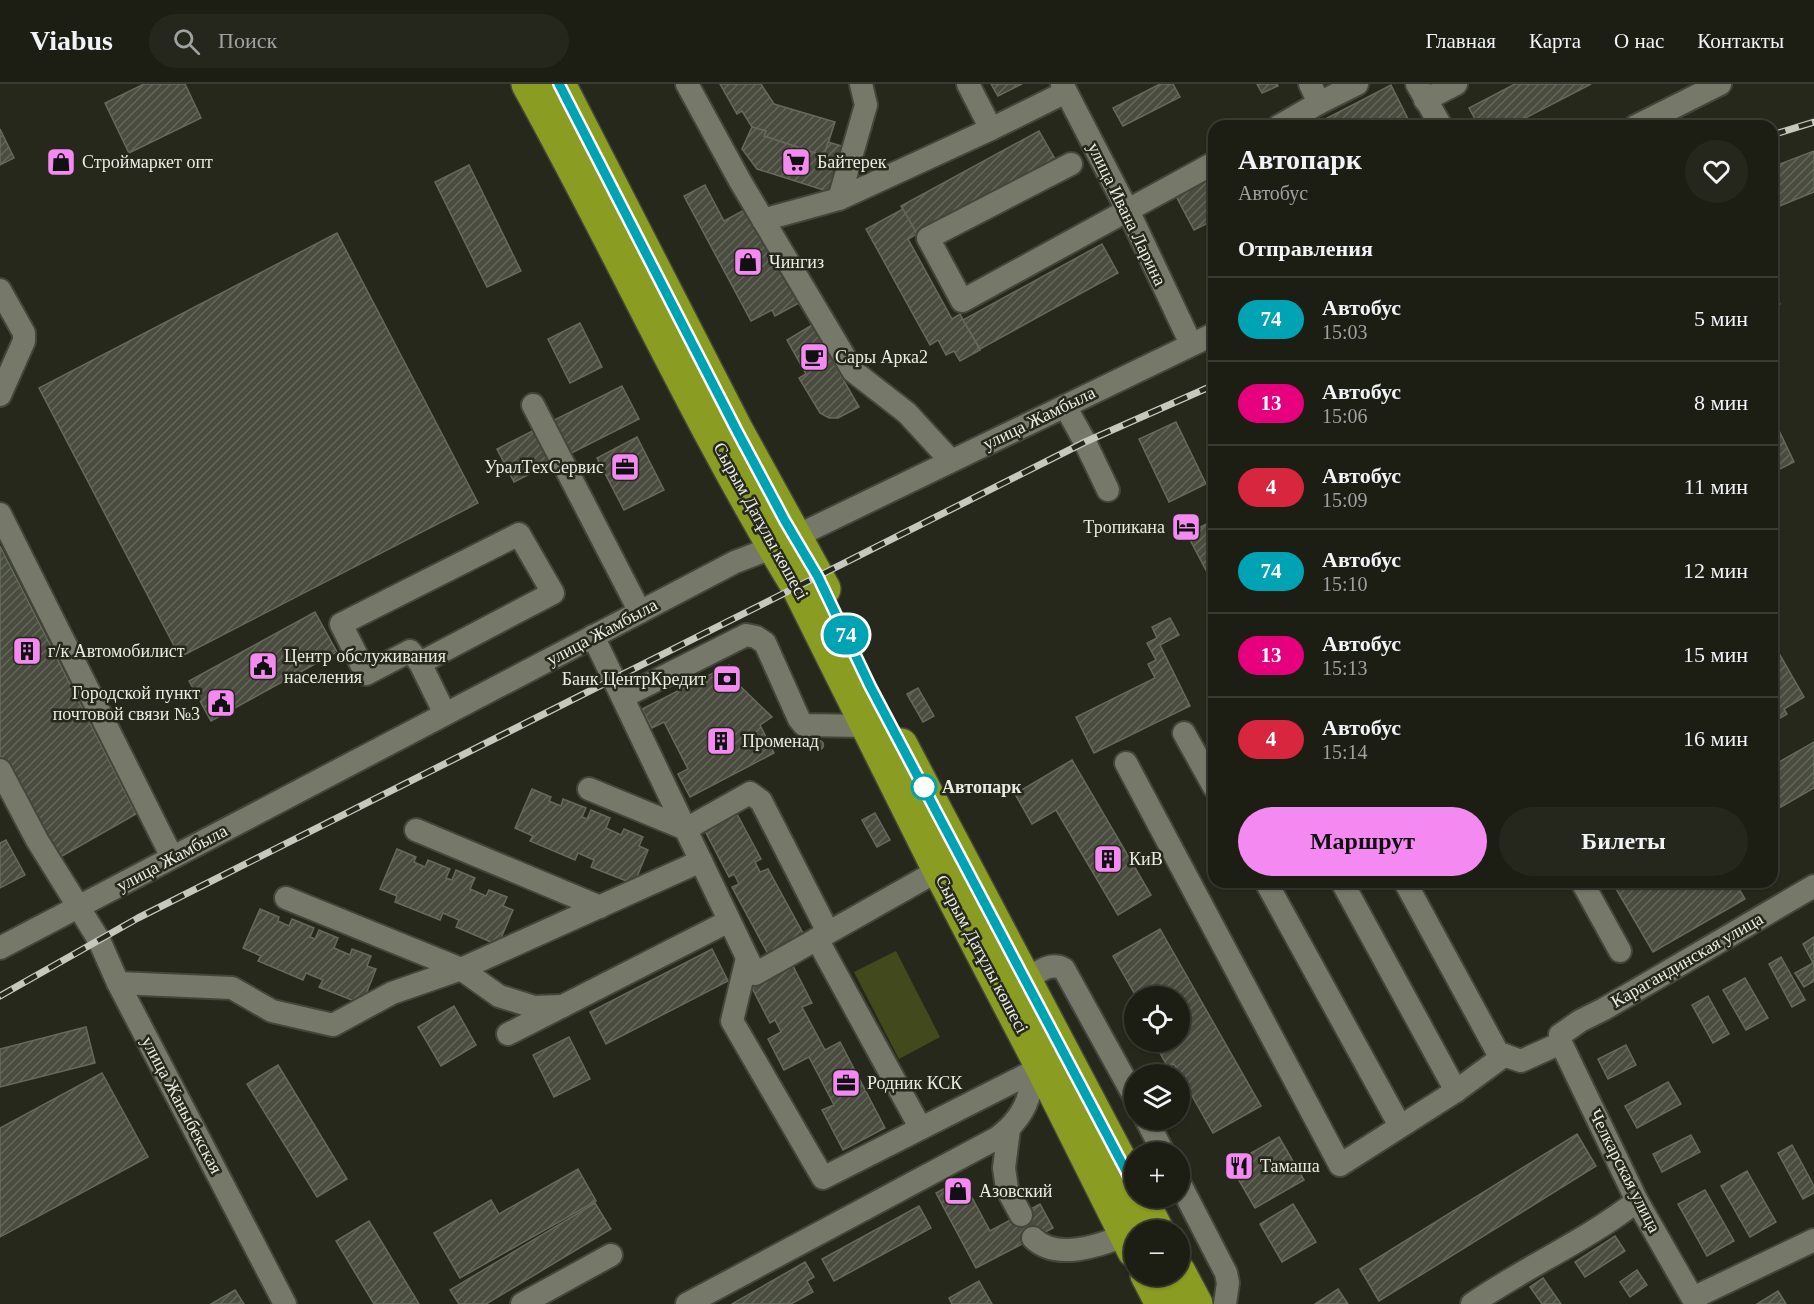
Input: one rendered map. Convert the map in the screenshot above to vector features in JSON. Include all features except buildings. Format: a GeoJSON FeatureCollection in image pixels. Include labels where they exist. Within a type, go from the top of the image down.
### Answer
{"type":"FeatureCollection","features":[{"type":"Feature","properties":{"kind":"highway","name":"Сырым Датұлы көшесі"},"geometry":{"type":"LineString","coordinates":[[528,84],[784,542],[818,577],[870,686],[1124,1167]]}},
{"type":"Feature","properties":{"kind":"highway","name":"Сырым Датұлы көшесі"},"geometry":{"type":"LineString","coordinates":[[559,84],[737,431],[784,542],[798,587],[1037,1069],[1128,1220]]}},
{"type":"Feature","properties":{"kind":"highway"},"geometry":{"type":"LineString","coordinates":[[1153,1286],[1162,1304]]}},
{"type":"Feature","properties":{"kind":"highway"},"geometry":{"type":"LineString","coordinates":[[1186,1286],[1196,1304]]}},
{"type":"Feature","properties":{"kind":"street"},"geometry":{"type":"LineString","coordinates":[[687,84],[763,220],[853,371],[907,413],[951,461]]}},
{"type":"Feature","properties":{"kind":"street"},"geometry":{"type":"LineString","coordinates":[[839,199],[866,105],[861,84]]}},
{"type":"Feature","properties":{"kind":"street"},"geometry":{"type":"LineString","coordinates":[[968,84],[991,129]]}},
{"type":"Feature","properties":{"kind":"street"},"geometry":{"type":"LineString","coordinates":[[1286,120],[1315,94],[1357,84]]}},
{"type":"Feature","properties":{"kind":"street"},"geometry":{"type":"LineString","coordinates":[[1437,120],[1421,92],[1456,84]]}},
{"type":"Feature","properties":{"kind":"street"},"geometry":{"type":"LineString","coordinates":[[1648,120],[1719,84]]}},
{"type":"Feature","properties":{"kind":"street"},"geometry":{"type":"LineString","coordinates":[[763,220],[839,199],[991,129],[1064,88]]}},
{"type":"Feature","properties":{"kind":"street","name":"улица Ивана Ларина"},"geometry":{"type":"LineString","coordinates":[[1064,88],[1128,212],[1191,344]]}},
{"type":"Feature","properties":{"kind":"street"},"geometry":{"type":"LineString","coordinates":[[1071,164],[928,238],[962,301],[1208,166]]}},
{"type":"Feature","properties":{"kind":"street"},"geometry":{"type":"LineString","coordinates":[[0,290],[24,333],[24,340],[0,394]]}},
{"type":"Feature","properties":{"kind":"street","name":"улица Жамбыла"},"geometry":{"type":"LineString","coordinates":[[0,948],[735,562],[784,542],[1208,337]]}},
{"type":"Feature","properties":{"kind":"street"},"geometry":{"type":"LineString","coordinates":[[533,405],[640,612]]}},
{"type":"Feature","properties":{"kind":"street"},"geometry":{"type":"LineString","coordinates":[[1065,406],[1108,490]]}},
{"type":"Feature","properties":{"kind":"street"},"geometry":{"type":"LineString","coordinates":[[0,514],[172,858]]}},
{"type":"Feature","properties":{"kind":"street"},"geometry":{"type":"LineString","coordinates":[[420,663],[553,593],[519,534],[341,624],[366,674],[410,651],[420,663],[445,714]]}},
{"type":"Feature","properties":{"kind":"street"},"geometry":{"type":"LineString","coordinates":[[593,636],[755,974],[939,870]]}},
{"type":"Feature","properties":{"kind":"street"},"geometry":{"type":"LineString","coordinates":[[623,697],[746,636],[756,637],[765,643],[798,719],[804,724],[867,726]]}},
{"type":"Feature","properties":{"kind":"street"},"geometry":{"type":"LineString","coordinates":[[1184,733],[1208,776]]}},
{"type":"Feature","properties":{"kind":"street"},"geometry":{"type":"LineString","coordinates":[[1126,763],[1340,1164],[1456,1091],[1505,1055]]}},
{"type":"Feature","properties":{"kind":"street","name":"улица Жаныбекская"},"geometry":{"type":"LineString","coordinates":[[0,770],[6,794],[99,940],[118,983],[285,1304]]}},
{"type":"Feature","properties":{"kind":"street"},"geometry":{"type":"LineString","coordinates":[[589,789],[686,829]]}},
{"type":"Feature","properties":{"kind":"street"},"geometry":{"type":"LineString","coordinates":[[686,829],[750,794],[761,801],[822,936],[920,1127]]}},
{"type":"Feature","properties":{"kind":"street"},"geometry":{"type":"LineString","coordinates":[[416,830],[600,907]]}},
{"type":"Feature","properties":{"kind":"street"},"geometry":{"type":"LineString","coordinates":[[118,983],[232,988],[272,1011],[333,1025],[392,993],[461,969],[701,861]]}},
{"type":"Feature","properties":{"kind":"street","name":"Карагандинская улица"},"geometry":{"type":"LineString","coordinates":[[1505,1055],[1521,1061],[1561,1039],[1580,1021],[1814,886]]}},
{"type":"Feature","properties":{"kind":"street"},"geometry":{"type":"LineString","coordinates":[[1269,888],[1400,1126]]}},
{"type":"Feature","properties":{"kind":"street"},"geometry":{"type":"LineString","coordinates":[[1345,888],[1456,1091]]}},
{"type":"Feature","properties":{"kind":"street"},"geometry":{"type":"LineString","coordinates":[[1408,888],[1498,1053],[1505,1055]]}},
{"type":"Feature","properties":{"kind":"street"},"geometry":{"type":"LineString","coordinates":[[1585,888],[1620,951]]}},
{"type":"Feature","properties":{"kind":"street"},"geometry":{"type":"LineString","coordinates":[[286,898],[461,969],[499,996],[534,1007],[563,1006]]}},
{"type":"Feature","properties":{"kind":"street"},"geometry":{"type":"LineString","coordinates":[[508,1034],[729,921]]}},
{"type":"Feature","properties":{"kind":"street"},"geometry":{"type":"LineString","coordinates":[[747,958],[732,1021],[823,1178],[1037,1069]]}},
{"type":"Feature","properties":{"kind":"street"},"geometry":{"type":"LineString","coordinates":[[1025,980],[1048,967],[1058,965],[1064,969],[1124,1078]]}},
{"type":"Feature","properties":{"kind":"street","name":"Челкарская улица"},"geometry":{"type":"LineString","coordinates":[[1561,1039],[1637,1201],[1694,1301]]}},
{"type":"Feature","properties":{"kind":"street"},"geometry":{"type":"LineString","coordinates":[[687,1304],[968,1154],[1009,1129],[1028,1104],[1037,1069]]}},
{"type":"Feature","properties":{"kind":"street"},"geometry":{"type":"LineString","coordinates":[[1009,1129],[1004,1168],[1007,1189],[1021,1215]]}},
{"type":"Feature","properties":{"kind":"street"},"geometry":{"type":"LineString","coordinates":[[1472,1304],[1501,1284],[1613,1220],[1637,1201]]}},
{"type":"Feature","properties":{"kind":"street"},"geometry":{"type":"LineString","coordinates":[[1190,1203],[1226,1273],[1228,1283],[1225,1304]]}},
{"type":"Feature","properties":{"kind":"street"},"geometry":{"type":"LineString","coordinates":[[1033,1238],[1041,1246],[1055,1249],[1076,1249],[1124,1242]]}},
{"type":"Feature","properties":{"kind":"street"},"geometry":{"type":"LineString","coordinates":[[1694,1301],[1814,1240]]}},
{"type":"Feature","properties":{"kind":"street"},"geometry":{"type":"LineString","coordinates":[[522,1304],[611,1256]]}},
{"type":"Feature","properties":{"kind":"green space"},"geometry":{"type":"Polygon","coordinates":[[[896,951],[940,1037],[899,1059],[854,972],[896,951]]]}},
{"type":"Feature","properties":{"kind":"railway"},"geometry":{"type":"LineString","coordinates":[[1778,133],[1814,122]]}},
{"type":"Feature","properties":{"kind":"railway"},"geometry":{"type":"LineString","coordinates":[[0,996],[138,918],[1085,442],[1208,388]]}},
{"type":"Feature","properties":{"kind":"bus line","name":"74"},"geometry":{"type":"LineString","coordinates":[[559,84],[737,431],[818,577],[870,686],[1124,1167]]}},
{"type":"Feature","properties":{"kind":"place","name":"Строймаркет опт"},"geometry":{"type":"Point","coordinates":[61,162]}},
{"type":"Feature","properties":{"kind":"place","name":"Байтерек"},"geometry":{"type":"Point","coordinates":[796,162]}},
{"type":"Feature","properties":{"kind":"place","name":"Чингиз"},"geometry":{"type":"Point","coordinates":[748,262]}},
{"type":"Feature","properties":{"kind":"place","name":"Сары Арка2"},"geometry":{"type":"Point","coordinates":[814,357]}},
{"type":"Feature","properties":{"kind":"place","name":"УралТехСервис"},"geometry":{"type":"Point","coordinates":[625,467]}},
{"type":"Feature","properties":{"kind":"place","name":"Тропикана"},"geometry":{"type":"Point","coordinates":[1186,527]}},
{"type":"Feature","properties":{"kind":"place","name":"г/к Автомобилист"},"geometry":{"type":"Point","coordinates":[27,651]}},
{"type":"Feature","properties":{"kind":"place","name":"Центр обслуживания наcеления"},"geometry":{"type":"Point","coordinates":[263,666]}},
{"type":"Feature","properties":{"kind":"place","name":"Банк ЦентрКредит"},"geometry":{"type":"Point","coordinates":[727,679]}},
{"type":"Feature","properties":{"kind":"place","name":"Городской пункт почтовой связи №3"},"geometry":{"type":"Point","coordinates":[221,703]}},
{"type":"Feature","properties":{"kind":"place","name":"Променад"},"geometry":{"type":"Point","coordinates":[721,741]}},
{"type":"Feature","properties":{"kind":"place","name":"Автопарк"},"geometry":{"type":"Point","coordinates":[924,787]}},
{"type":"Feature","properties":{"kind":"place","name":"КиВ"},"geometry":{"type":"Point","coordinates":[1108,859]}},
{"type":"Feature","properties":{"kind":"place","name":"Родник КСК"},"geometry":{"type":"Point","coordinates":[846,1083]}},
{"type":"Feature","properties":{"kind":"place","name":"Тамаша"},"geometry":{"type":"Point","coordinates":[1239,1166]}},
{"type":"Feature","properties":{"kind":"place","name":"Азовский"},"geometry":{"type":"Point","coordinates":[958,1191]}}]}
